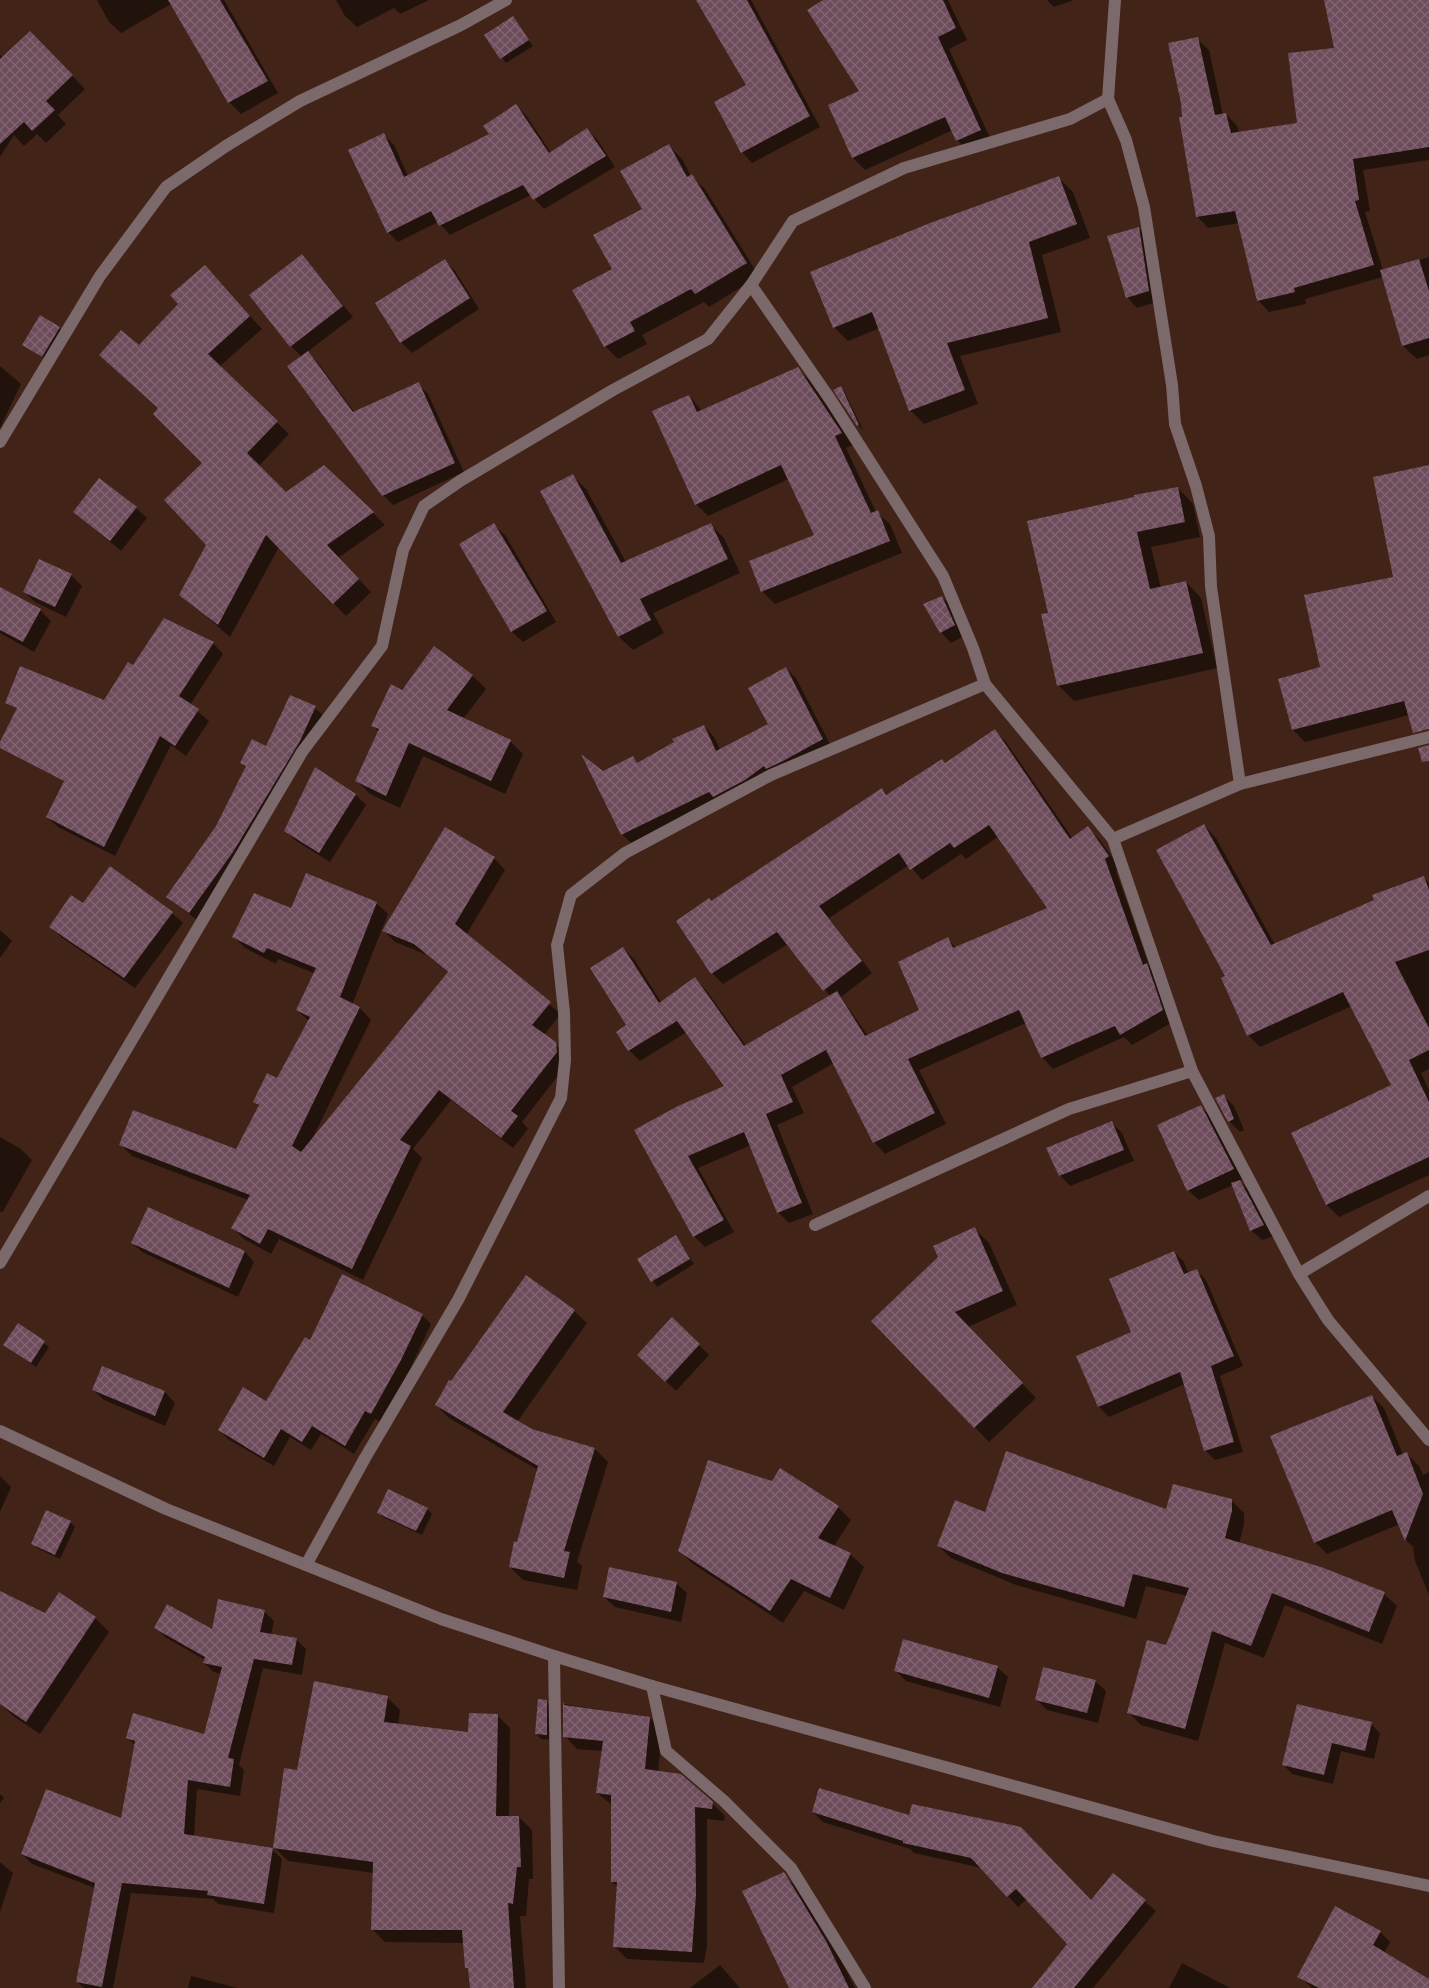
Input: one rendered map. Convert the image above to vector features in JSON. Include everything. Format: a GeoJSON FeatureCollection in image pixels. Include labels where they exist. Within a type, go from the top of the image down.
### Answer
{"type":"FeatureCollection","features":[{"type":"Feature","properties":{"kind":"street"},"geometry":{"type":"LineString","coordinates":[[0,442],[100,276],[166,187],[226,146],[300,101],[460,25],[506,0]]}},
{"type":"Feature","properties":{"kind":"street"},"geometry":{"type":"LineString","coordinates":[[1115,0],[1108,99],[1126,140],[1144,206],[1172,385],[1175,424],[1196,486],[1209,536],[1210,587],[1240,784]]}},
{"type":"Feature","properties":{"kind":"street"},"geometry":{"type":"LineString","coordinates":[[0,1263],[302,752],[382,646],[403,550],[424,506],[460,481],[613,390],[708,339],[751,285],[793,221],[904,168],[1070,119],[1108,99]]}},
{"type":"Feature","properties":{"kind":"street"},"geometry":{"type":"LineString","coordinates":[[751,285],[830,399],[943,576],[973,648],[985,684],[1113,839],[1192,1071],[1298,1274],[1328,1320],[1429,1440]]}},
{"type":"Feature","properties":{"kind":"street"},"geometry":{"type":"LineString","coordinates":[[306,1565],[365,1458],[458,1300],[561,1098],[565,1060],[564,1012],[557,945],[571,895],[625,853],[771,774],[985,684]]}},
{"type":"Feature","properties":{"kind":"street"},"geometry":{"type":"LineString","coordinates":[[1113,839],[1240,784],[1429,737]]}},
{"type":"Feature","properties":{"kind":"street"},"geometry":{"type":"LineString","coordinates":[[815,1225],[1069,1109],[1192,1071]]}},
{"type":"Feature","properties":{"kind":"street"},"geometry":{"type":"LineString","coordinates":[[1298,1274],[1429,1196]]}},
{"type":"Feature","properties":{"kind":"street"},"geometry":{"type":"LineString","coordinates":[[0,1431],[166,1509],[442,1619],[554,1656],[652,1686],[1213,1841],[1429,1886]]}},
{"type":"Feature","properties":{"kind":"street"},"geometry":{"type":"LineString","coordinates":[[554,1656],[559,1988]]}},
{"type":"Feature","properties":{"kind":"street"},"geometry":{"type":"LineString","coordinates":[[652,1686],[666,1751],[724,1801],[791,1868],[865,1988]]}},
{"type":"Feature","properties":{"kind":"building"},"geometry":{"type":"Polygon","coordinates":[[[168,0],[220,0],[268,81],[228,103],[168,0]]]}},
{"type":"Feature","properties":{"kind":"building"},"geometry":{"type":"Polygon","coordinates":[[[696,0],[747,0],[810,116],[741,153],[714,102],[746,85],[696,0]]]}},
{"type":"Feature","properties":{"kind":"building"},"geometry":{"type":"Polygon","coordinates":[[[823,0],[943,0],[956,28],[938,37],[981,130],[956,141],[945,117],[852,158],[828,105],[859,91],[807,10],[823,0]]]}},
{"type":"Feature","properties":{"kind":"building"},"geometry":{"type":"Polygon","coordinates":[[[1324,0],[1429,0],[1429,147],[1353,159],[1359,200],[1355,201],[1374,265],[1294,288],[1295,292],[1257,301],[1235,211],[1196,217],[1179,117],[1182,117],[1181,103],[1168,43],[1198,37],[1215,115],[1226,113],[1231,133],[1297,123],[1288,53],[1334,48],[1324,0]]]}},
{"type":"Feature","properties":{"kind":"building"},"geometry":{"type":"Polygon","coordinates":[[[513,16],[529,40],[500,59],[484,35],[513,16]]]}},
{"type":"Feature","properties":{"kind":"building"},"geometry":{"type":"Polygon","coordinates":[[[30,31],[73,75],[46,101],[55,110],[32,131],[24,122],[0,144],[0,59],[30,31]]]}},
{"type":"Feature","properties":{"kind":"building"},"geometry":{"type":"Polygon","coordinates":[[[516,104],[549,153],[587,128],[606,156],[533,200],[523,185],[439,226],[431,211],[387,233],[348,150],[384,133],[404,177],[489,134],[483,126],[516,104]]]}},
{"type":"Feature","properties":{"kind":"building"},"geometry":{"type":"Polygon","coordinates":[[[669,144],[687,177],[692,174],[747,263],[695,294],[691,289],[630,322],[635,331],[604,347],[572,290],[612,269],[593,235],[642,209],[620,171],[669,144]]]}},
{"type":"Feature","properties":{"kind":"building"},"geometry":{"type":"Polygon","coordinates":[[[1059,176],[1077,224],[1029,242],[1048,318],[947,343],[965,390],[909,411],[872,312],[833,328],[810,272],[930,223],[1059,176]]]}},
{"type":"Feature","properties":{"kind":"building"},"geometry":{"type":"Polygon","coordinates":[[[1139,227],[1149,291],[1126,298],[1107,236],[1139,227]]]}},
{"type":"Feature","properties":{"kind":"building"},"geometry":{"type":"Polygon","coordinates":[[[302,254],[343,306],[290,347],[249,295],[302,254]]]}},
{"type":"Feature","properties":{"kind":"building"},"geometry":{"type":"Polygon","coordinates":[[[445,259],[470,298],[400,343],[375,303],[445,259]]]}},
{"type":"Feature","properties":{"kind":"building"},"geometry":{"type":"Polygon","coordinates":[[[1419,259],[1429,291],[1429,338],[1402,346],[1380,270],[1419,259]]]}},
{"type":"Feature","properties":{"kind":"building"},"geometry":{"type":"Polygon","coordinates":[[[205,265],[250,316],[208,354],[278,421],[247,453],[286,492],[324,465],[374,512],[327,545],[359,579],[333,604],[266,535],[218,625],[179,595],[206,545],[164,500],[202,463],[153,414],[158,408],[99,355],[121,330],[139,345],[178,304],[170,295],[205,265]]]}},
{"type":"Feature","properties":{"kind":"building"},"geometry":{"type":"Polygon","coordinates":[[[40,315],[60,327],[42,357],[22,345],[40,315]]]}},
{"type":"Feature","properties":{"kind":"building"},"geometry":{"type":"Polygon","coordinates":[[[308,351],[353,412],[419,382],[455,463],[382,496],[287,366],[308,351]]]}},
{"type":"Feature","properties":{"kind":"building"},"geometry":{"type":"Polygon","coordinates":[[[798,367],[842,433],[835,436],[871,513],[878,510],[890,541],[761,592],[749,561],[814,535],[781,465],[695,505],[652,411],[689,395],[697,412],[798,367]]]}},
{"type":"Feature","properties":{"kind":"building"},"geometry":{"type":"Polygon","coordinates":[[[841,386],[859,425],[857,426],[833,390],[841,386]]]}},
{"type":"Feature","properties":{"kind":"building"},"geometry":{"type":"Polygon","coordinates":[[[1429,465],[1429,729],[1413,733],[1404,701],[1292,730],[1278,679],[1320,667],[1304,595],[1393,577],[1373,477],[1429,465]]]}},
{"type":"Feature","properties":{"kind":"building"},"geometry":{"type":"Polygon","coordinates":[[[573,474],[621,563],[711,523],[728,559],[640,599],[651,620],[618,637],[540,491],[573,474]]]}},
{"type":"Feature","properties":{"kind":"building"},"geometry":{"type":"Polygon","coordinates":[[[99,478],[137,507],[110,541],[73,512],[99,478]]]}},
{"type":"Feature","properties":{"kind":"building"},"geometry":{"type":"Polygon","coordinates":[[[1178,487],[1185,522],[1137,532],[1150,589],[1186,581],[1203,653],[1057,686],[1041,614],[1048,613],[1027,521],[1134,497],[1134,495],[1178,487]]]}},
{"type":"Feature","properties":{"kind":"building"},"geometry":{"type":"Polygon","coordinates":[[[494,523],[547,611],[511,632],[459,544],[494,523]]]}},
{"type":"Feature","properties":{"kind":"building"},"geometry":{"type":"Polygon","coordinates":[[[39,559],[72,574],[55,607],[23,592],[39,559]]]}},
{"type":"Feature","properties":{"kind":"building"},"geometry":{"type":"Polygon","coordinates":[[[0,587],[41,609],[23,642],[0,630],[0,587]]]}},
{"type":"Feature","properties":{"kind":"building"},"geometry":{"type":"Polygon","coordinates":[[[942,596],[955,625],[940,633],[923,604],[942,596]]]}},
{"type":"Feature","properties":{"kind":"building"},"geometry":{"type":"Polygon","coordinates":[[[164,618],[214,642],[179,696],[199,709],[175,746],[160,736],[104,847],[46,817],[64,781],[0,748],[0,742],[17,708],[5,703],[20,666],[104,700],[128,662],[133,665],[164,618]]]}},
{"type":"Feature","properties":{"kind":"building"},"geometry":{"type":"Polygon","coordinates":[[[434,646],[473,675],[447,710],[511,740],[491,781],[409,743],[386,796],[355,781],[379,729],[371,726],[391,684],[402,690],[434,646]]]}},
{"type":"Feature","properties":{"kind":"building"},"geometry":{"type":"Polygon","coordinates":[[[786,667],[823,739],[766,769],[764,766],[745,780],[713,797],[709,792],[621,835],[581,754],[603,771],[633,756],[637,763],[674,742],[672,739],[704,725],[716,751],[768,724],[748,688],[786,667]]]}},
{"type":"Feature","properties":{"kind":"building"},"geometry":{"type":"Polygon","coordinates":[[[290,695],[316,706],[300,741],[233,852],[189,913],[166,897],[216,826],[246,766],[240,763],[252,739],[266,746],[290,695]]]}},
{"type":"Feature","properties":{"kind":"building"},"geometry":{"type":"Polygon","coordinates":[[[995,729],[1070,839],[1088,826],[1109,856],[1105,859],[1143,965],[1147,963],[1163,1010],[1120,1035],[1115,1026],[1041,1058],[1019,1010],[908,1059],[935,1113],[873,1143],[826,1050],[781,1075],[793,1102],[766,1114],[802,1203],[777,1213],[744,1132],[688,1156],[724,1220],[693,1237],[634,1130],[678,1106],[724,1086],[677,1021],[628,1051],[616,1032],[626,1025],[590,968],[623,947],[659,1003],[695,977],[744,1046],[837,991],[865,1036],[919,1010],[898,962],[948,937],[953,948],[1047,908],[989,825],[954,848],[950,843],[910,870],[899,853],[819,906],[862,961],[823,991],[777,932],[711,974],[676,921],[709,898],[711,901],[882,788],[886,795],[942,759],[945,763],[995,729]]]}},
{"type":"Feature","properties":{"kind":"building"},"geometry":{"type":"Polygon","coordinates":[[[1429,745],[1429,761],[1422,762],[1418,748],[1429,745]]]}},
{"type":"Feature","properties":{"kind":"building"},"geometry":{"type":"Polygon","coordinates":[[[315,767],[356,794],[319,853],[284,831],[315,767]]]}},
{"type":"Feature","properties":{"kind":"building"},"geometry":{"type":"Polygon","coordinates":[[[1204,824],[1271,945],[1374,900],[1372,895],[1424,876],[1429,890],[1429,950],[1395,962],[1429,1028],[1429,1050],[1409,1060],[1429,1102],[1429,1157],[1326,1205],[1291,1133],[1391,1085],[1343,992],[1247,1036],[1221,978],[1225,976],[1156,850],[1204,824]]]}},
{"type":"Feature","properties":{"kind":"building"},"geometry":{"type":"Polygon","coordinates":[[[445,827],[495,857],[455,924],[551,1002],[532,1025],[556,1042],[557,1052],[511,1111],[518,1116],[501,1138],[439,1090],[400,1140],[411,1146],[352,1269],[268,1229],[260,1244],[231,1228],[250,1195],[119,1145],[133,1110],[236,1149],[259,1105],[253,1102],[267,1073],[277,1078],[310,1017],[296,1010],[316,968],[267,948],[264,953],[232,937],[254,893],[291,908],[306,873],[377,902],[340,997],[360,1007],[292,1146],[301,1152],[448,972],[414,944],[382,931],[445,827]]]}},
{"type":"Feature","properties":{"kind":"building"},"geometry":{"type":"Polygon","coordinates":[[[110,866],[173,912],[124,978],[49,927],[71,895],[83,903],[110,866]]]}},
{"type":"Feature","properties":{"kind":"building"},"geometry":{"type":"Polygon","coordinates":[[[1224,1094],[1234,1119],[1228,1122],[1215,1098],[1224,1094]]]}},
{"type":"Feature","properties":{"kind":"building"},"geometry":{"type":"Polygon","coordinates":[[[1201,1105],[1234,1169],[1187,1191],[1157,1125],[1201,1105]]]}},
{"type":"Feature","properties":{"kind":"building"},"geometry":{"type":"Polygon","coordinates":[[[1112,1121],[1124,1150],[1059,1176],[1046,1148],[1112,1121]]]}},
{"type":"Feature","properties":{"kind":"building"},"geometry":{"type":"Polygon","coordinates":[[[1240,1180],[1264,1225],[1250,1231],[1231,1183],[1240,1180]]]}},
{"type":"Feature","properties":{"kind":"building"},"geometry":{"type":"Polygon","coordinates":[[[148,1207],[245,1251],[229,1288],[131,1243],[148,1207]]]}},
{"type":"Feature","properties":{"kind":"building"},"geometry":{"type":"Polygon","coordinates":[[[975,1227],[1003,1291],[955,1312],[1023,1383],[974,1428],[871,1321],[938,1257],[933,1246],[975,1227]]]}},
{"type":"Feature","properties":{"kind":"building"},"geometry":{"type":"Polygon","coordinates":[[[676,1235],[690,1259],[651,1282],[637,1259],[676,1235]]]}},
{"type":"Feature","properties":{"kind":"building"},"geometry":{"type":"Polygon","coordinates":[[[1174,1251],[1184,1274],[1197,1269],[1234,1356],[1211,1366],[1234,1442],[1204,1451],[1180,1372],[1098,1407],[1076,1356],[1131,1332],[1109,1279],[1174,1251]]]}},
{"type":"Feature","properties":{"kind":"building"},"geometry":{"type":"Polygon","coordinates":[[[342,1274],[423,1314],[401,1360],[371,1414],[365,1411],[345,1446],[312,1426],[302,1442],[281,1429],[264,1458],[218,1430],[243,1387],[266,1401],[305,1337],[310,1340],[342,1274]]]}},
{"type":"Feature","properties":{"kind":"building"},"geometry":{"type":"Polygon","coordinates":[[[526,1275],[575,1310],[503,1412],[532,1429],[595,1448],[564,1551],[570,1552],[564,1578],[509,1567],[514,1541],[517,1542],[538,1466],[435,1405],[449,1380],[451,1381],[526,1275]]]}},
{"type":"Feature","properties":{"kind":"building"},"geometry":{"type":"Polygon","coordinates":[[[672,1317],[700,1344],[665,1382],[637,1355],[672,1317]]]}},
{"type":"Feature","properties":{"kind":"building"},"geometry":{"type":"Polygon","coordinates":[[[18,1323],[45,1341],[31,1363],[3,1345],[18,1323]]]}},
{"type":"Feature","properties":{"kind":"building"},"geometry":{"type":"Polygon","coordinates":[[[102,1366],[165,1391],[155,1416],[92,1390],[102,1366]]]}},
{"type":"Feature","properties":{"kind":"building"},"geometry":{"type":"Polygon","coordinates":[[[1372,1395],[1397,1456],[1407,1452],[1423,1494],[1405,1541],[1392,1510],[1314,1543],[1270,1436],[1372,1395]]]}},
{"type":"Feature","properties":{"kind":"building"},"geometry":{"type":"Polygon","coordinates":[[[1006,1451],[1166,1509],[1173,1484],[1232,1499],[1232,1511],[1225,1538],[1321,1567],[1385,1592],[1369,1632],[1272,1593],[1251,1646],[1212,1631],[1185,1729],[1127,1713],[1147,1640],[1166,1645],[1189,1588],[1133,1574],[1124,1607],[1002,1573],[937,1546],[955,1500],[985,1512],[1006,1451]]]}},
{"type":"Feature","properties":{"kind":"building"},"geometry":{"type":"Polygon","coordinates":[[[708,1460],[772,1481],[780,1468],[839,1506],[818,1538],[851,1553],[830,1598],[791,1579],[770,1611],[678,1551],[708,1460]]]}},
{"type":"Feature","properties":{"kind":"building"},"geometry":{"type":"Polygon","coordinates":[[[388,1489],[428,1508],[416,1531],[377,1513],[388,1489]]]}},
{"type":"Feature","properties":{"kind":"building"},"geometry":{"type":"Polygon","coordinates":[[[46,1510],[71,1521],[55,1555],[31,1544],[46,1510]]]}},
{"type":"Feature","properties":{"kind":"building"},"geometry":{"type":"Polygon","coordinates":[[[609,1567],[677,1582],[671,1612],[603,1597],[609,1567]]]}},
{"type":"Feature","properties":{"kind":"building"},"geometry":{"type":"Polygon","coordinates":[[[0,1591],[45,1613],[59,1592],[96,1617],[26,1722],[0,1704],[0,1591]]]}},
{"type":"Feature","properties":{"kind":"building"},"geometry":{"type":"Polygon","coordinates":[[[218,1599],[265,1610],[260,1632],[297,1638],[292,1665],[254,1659],[228,1758],[234,1759],[230,1787],[188,1780],[184,1834],[273,1848],[264,1904],[207,1895],[208,1891],[122,1883],[102,1987],[76,1982],[95,1883],[21,1854],[46,1789],[121,1818],[135,1741],[126,1738],[133,1713],[204,1734],[222,1667],[203,1663],[205,1657],[154,1628],[167,1604],[212,1629],[218,1599]]]}},
{"type":"Feature","properties":{"kind":"building"},"geometry":{"type":"Polygon","coordinates":[[[903,1639],[998,1666],[989,1698],[894,1671],[903,1639]]]}},
{"type":"Feature","properties":{"kind":"building"},"geometry":{"type":"Polygon","coordinates":[[[1043,1667],[1096,1680],[1087,1713],[1035,1700],[1043,1667]]]}},
{"type":"Feature","properties":{"kind":"building"},"geometry":{"type":"Polygon","coordinates":[[[314,1681],[388,1696],[384,1722],[468,1732],[469,1713],[498,1714],[496,1816],[519,1816],[521,1867],[517,1867],[513,1904],[508,1903],[514,1988],[470,1988],[468,1968],[465,1968],[462,1930],[371,1930],[373,1862],[273,1848],[284,1768],[297,1770],[314,1681]]]}},
{"type":"Feature","properties":{"kind":"building"},"geometry":{"type":"Polygon","coordinates":[[[538,1699],[547,1700],[547,1735],[535,1734],[538,1699]]]}},
{"type":"Feature","properties":{"kind":"building"},"geometry":{"type":"Polygon","coordinates":[[[563,1701],[564,1705],[650,1717],[645,1769],[681,1774],[713,1802],[712,1809],[695,1807],[696,1894],[692,1952],[613,1947],[617,1882],[611,1882],[611,1795],[596,1793],[603,1741],[563,1737],[563,1701]]]}},
{"type":"Feature","properties":{"kind":"building"},"geometry":{"type":"Polygon","coordinates":[[[1297,1704],[1372,1722],[1365,1751],[1332,1743],[1324,1775],[1282,1765],[1297,1704]]]}},
{"type":"Feature","properties":{"kind":"building"},"geometry":{"type":"Polygon","coordinates":[[[819,1788],[909,1815],[912,1804],[1021,1827],[1091,1900],[1113,1873],[1146,1900],[1074,1988],[1032,1988],[1067,1944],[1016,1889],[1007,1897],[971,1858],[903,1843],[903,1841],[812,1812],[819,1788]]]}},
{"type":"Feature","properties":{"kind":"building"},"geometry":{"type":"Polygon","coordinates":[[[784,1872],[826,1941],[849,1988],[789,1988],[742,1891],[784,1872]]]}},
{"type":"Feature","properties":{"kind":"building"},"geometry":{"type":"Polygon","coordinates":[[[1335,1906],[1381,1931],[1373,1945],[1429,1979],[1429,1988],[1319,1988],[1297,1977],[1335,1906]]]}}]}
